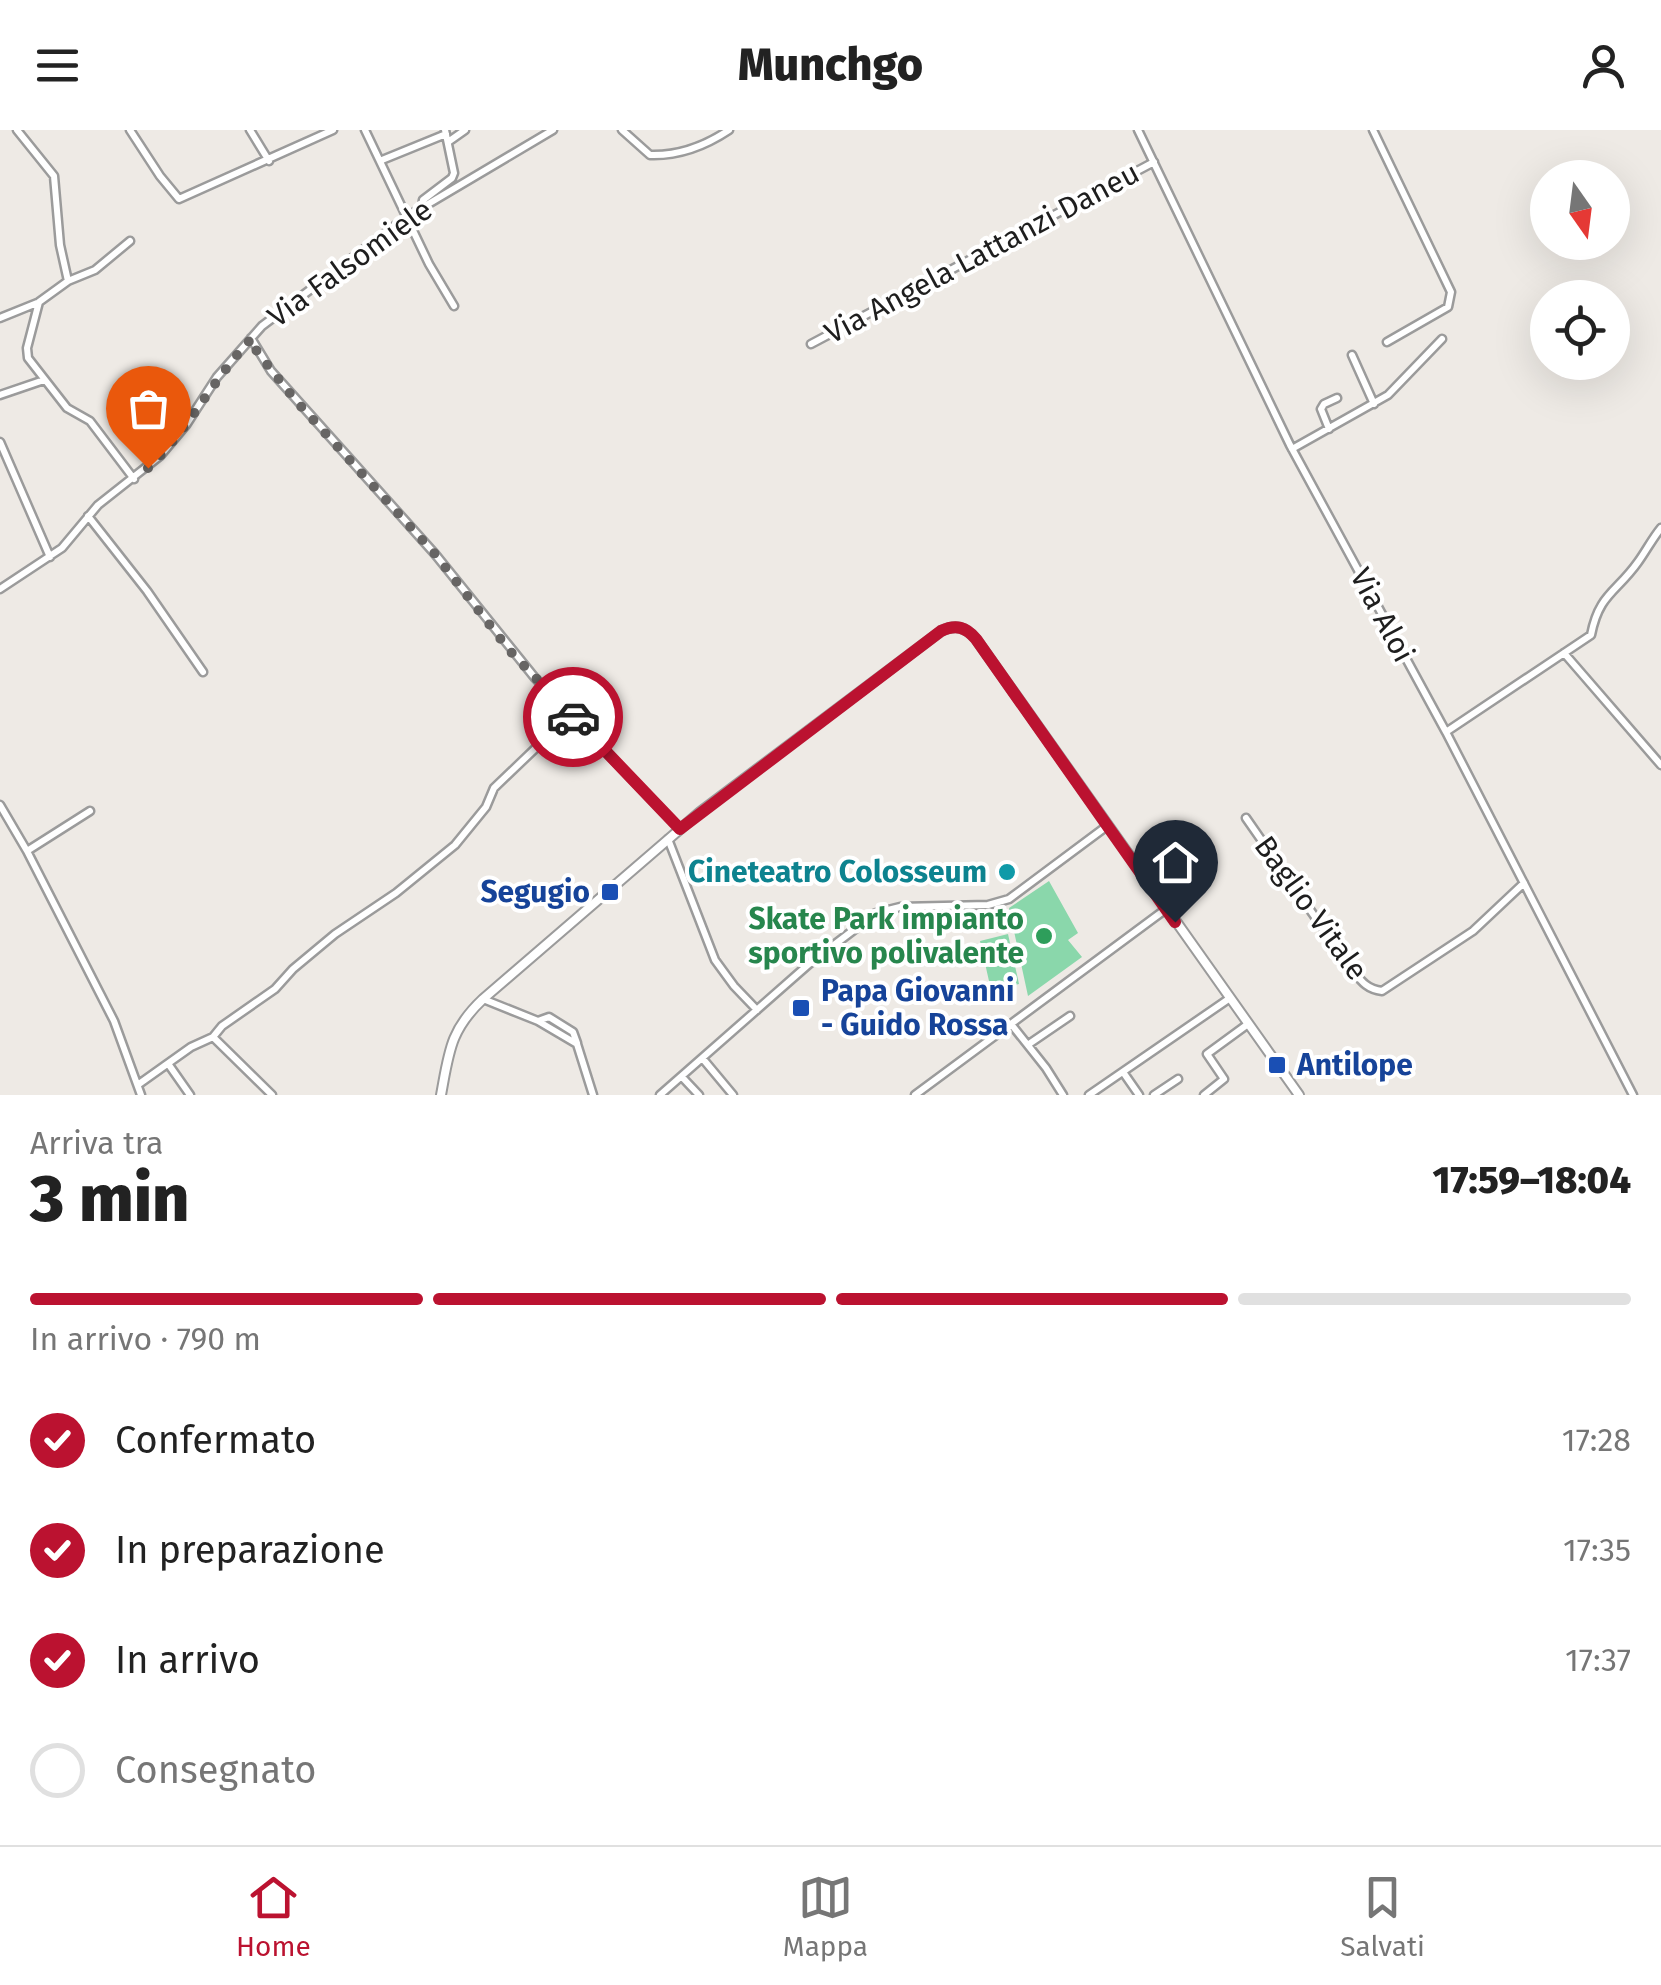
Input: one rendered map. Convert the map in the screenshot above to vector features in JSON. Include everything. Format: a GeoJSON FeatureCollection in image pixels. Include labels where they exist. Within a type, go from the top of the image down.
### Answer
{"type":"FeatureCollection","features":[{"type":"Feature","properties":{"kind":"street"},"geometry":{"type":"LineString","coordinates":[[17,130],[54,176],[60,245],[68,281]]}},
{"type":"Feature","properties":{"kind":"street"},"geometry":{"type":"LineString","coordinates":[[130,130],[179,200],[333,130]]}},
{"type":"Feature","properties":{"kind":"street"},"geometry":{"type":"LineString","coordinates":[[250,130],[269,161]]}},
{"type":"Feature","properties":{"kind":"street"},"geometry":{"type":"LineString","coordinates":[[365,130],[429,264],[454,306]]}},
{"type":"Feature","properties":{"kind":"street"},"geometry":{"type":"LineString","coordinates":[[382,160],[465,130]]}},
{"type":"Feature","properties":{"kind":"street","name":"Via Falsomiele"},"geometry":{"type":"LineString","coordinates":[[0,590],[50,557],[88,516],[172,444],[208,390],[262,326],[408,216],[553,130]]}},
{"type":"Feature","properties":{"kind":"street"},"geometry":{"type":"LineString","coordinates":[[622,130],[650,156],[699,147],[729,130]]}},
{"type":"Feature","properties":{"kind":"street","name":"Via Aloi"},"geometry":{"type":"LineString","coordinates":[[1138,130],[1292,448],[1446,732],[1633,1095]]}},
{"type":"Feature","properties":{"kind":"street"},"geometry":{"type":"LineString","coordinates":[[1373,130],[1451,292],[1448,307],[1387,342]]}},
{"type":"Feature","properties":{"kind":"street"},"geometry":{"type":"LineString","coordinates":[[422,207],[422,200],[452,178],[454,168],[446,135]]}},
{"type":"Feature","properties":{"kind":"street","name":"Via Angela Lattanzi Daneu"},"geometry":{"type":"LineString","coordinates":[[811,344],[1154,162]]}},
{"type":"Feature","properties":{"kind":"street"},"geometry":{"type":"LineString","coordinates":[[0,318],[95,270],[130,241]]}},
{"type":"Feature","properties":{"kind":"street"},"geometry":{"type":"LineString","coordinates":[[38,302],[26,348],[28,358],[67,408],[90,421],[134,480]]}},
{"type":"Feature","properties":{"kind":"street"},"geometry":{"type":"LineString","coordinates":[[252,338],[257,352],[297,402],[435,554],[509,650],[680,829]]}},
{"type":"Feature","properties":{"kind":"street"},"geometry":{"type":"LineString","coordinates":[[1292,448],[1374,404],[1397,387],[1442,340]]}},
{"type":"Feature","properties":{"kind":"street"},"geometry":{"type":"LineString","coordinates":[[1352,355],[1374,404]]}},
{"type":"Feature","properties":{"kind":"street"},"geometry":{"type":"LineString","coordinates":[[0,394],[44,380]]}},
{"type":"Feature","properties":{"kind":"street"},"geometry":{"type":"LineString","coordinates":[[1329,429],[1321,409],[1337,398]]}},
{"type":"Feature","properties":{"kind":"street"},"geometry":{"type":"LineString","coordinates":[[0,442],[50,557]]}},
{"type":"Feature","properties":{"kind":"street"},"geometry":{"type":"LineString","coordinates":[[88,516],[203,672]]}},
{"type":"Feature","properties":{"kind":"street"},"geometry":{"type":"LineString","coordinates":[[1446,732],[1592,636],[1602,600],[1638,562],[1661,528]]}},
{"type":"Feature","properties":{"kind":"street"},"geometry":{"type":"LineString","coordinates":[[441,1095],[452,1040],[463,1019],[483,999],[680,829],[941,631],[960,627],[976,639],[1300,1095]]}},
{"type":"Feature","properties":{"kind":"street"},"geometry":{"type":"LineString","coordinates":[[1563,653],[1661,766]]}},
{"type":"Feature","properties":{"kind":"street"},"geometry":{"type":"LineString","coordinates":[[139,1084],[213,1036],[275,989],[293,968],[335,934],[396,893],[455,846],[486,806],[494,788],[574,718]]}},
{"type":"Feature","properties":{"kind":"street"},"geometry":{"type":"LineString","coordinates":[[0,804],[114,1021],[141,1095]]}},
{"type":"Feature","properties":{"kind":"street"},"geometry":{"type":"LineString","coordinates":[[28,851],[90,811]]}},
{"type":"Feature","properties":{"kind":"street","name":"Baglio Vitale"},"geometry":{"type":"LineString","coordinates":[[1246,818],[1350,967],[1373,990],[1382,991],[1447,950],[1489,918],[1524,883]]}},
{"type":"Feature","properties":{"kind":"street"},"geometry":{"type":"LineString","coordinates":[[660,1095],[809,964],[876,914],[900,907],[988,905],[1009,899],[1107,826]]}},
{"type":"Feature","properties":{"kind":"street"},"geometry":{"type":"LineString","coordinates":[[668,839],[715,960],[757,1010]]}},
{"type":"Feature","properties":{"kind":"street"},"geometry":{"type":"LineString","coordinates":[[915,1095],[1166,909]]}},
{"type":"Feature","properties":{"kind":"street"},"geometry":{"type":"LineString","coordinates":[[1091,1094],[1230,998]]}},
{"type":"Feature","properties":{"kind":"street"},"geometry":{"type":"LineString","coordinates":[[483,999],[538,1021],[577,1044],[593,1095]]}},
{"type":"Feature","properties":{"kind":"street"},"geometry":{"type":"LineString","coordinates":[[1029,1044],[1070,1016]]}},
{"type":"Feature","properties":{"kind":"street"},"geometry":{"type":"LineString","coordinates":[[1011,1024],[1063,1095]]}},
{"type":"Feature","properties":{"kind":"street"},"geometry":{"type":"LineString","coordinates":[[1204,1095],[1224,1079],[1207,1054],[1248,1024]]}},
{"type":"Feature","properties":{"kind":"street"},"geometry":{"type":"LineString","coordinates":[[213,1036],[272,1095]]}},
{"type":"Feature","properties":{"kind":"street"},"geometry":{"type":"LineString","coordinates":[[703,1060],[734,1095]]}},
{"type":"Feature","properties":{"kind":"street"},"geometry":{"type":"LineString","coordinates":[[169,1065],[190,1095]]}},
{"type":"Feature","properties":{"kind":"street"},"geometry":{"type":"LineString","coordinates":[[1123,1072],[1139,1095]]}},
{"type":"Feature","properties":{"kind":"street"},"geometry":{"type":"LineString","coordinates":[[682,1076],[699,1095]]}},
{"type":"Feature","properties":{"kind":"street"},"geometry":{"type":"LineString","coordinates":[[1154,1095],[1178,1079]]}},
{"type":"Feature","properties":{"kind":"green space","name":"Skate Park impianto sportivo polivalente"},"geometry":{"type":"Polygon","coordinates":[[[1049,881],[1078,933],[1068,940],[1082,957],[1028,996],[1009,908],[1049,881]]]}},
{"type":"Feature","properties":{"kind":"green space"},"geometry":{"type":"Polygon","coordinates":[[[1008,934],[1019,984],[991,990],[980,941],[1008,934]]]}},
{"type":"Feature","properties":{"kind":"way so far"},"geometry":{"type":"LineString","coordinates":[[148,468],[172,444],[198,402],[252,338],[257,352],[297,402],[435,554],[509,650],[573,717]]}},
{"type":"Feature","properties":{"kind":"place","name":"Cineteatro Colosseum"},"geometry":{"type":"Point","coordinates":[1007,872]}},
{"type":"Feature","properties":{"kind":"place","name":"Segugio"},"geometry":{"type":"Point","coordinates":[610,892]}},
{"type":"Feature","properties":{"kind":"place","name":"Skate Park impianto sportivo polivalente"},"geometry":{"type":"Point","coordinates":[1044,936]}},
{"type":"Feature","properties":{"kind":"place","name":"Papa Giovanni - Guido Rossa"},"geometry":{"type":"Point","coordinates":[801,1008]}},
{"type":"Feature","properties":{"kind":"place","name":"Antilope"},"geometry":{"type":"Point","coordinates":[1277,1065]}},
{"type":"Feature","properties":{"kind":"route"},"geometry":{"type":"LineString","coordinates":[[573,717],[680,829],[941,631],[960,627],[969,630],[1175,922]]}}]}
